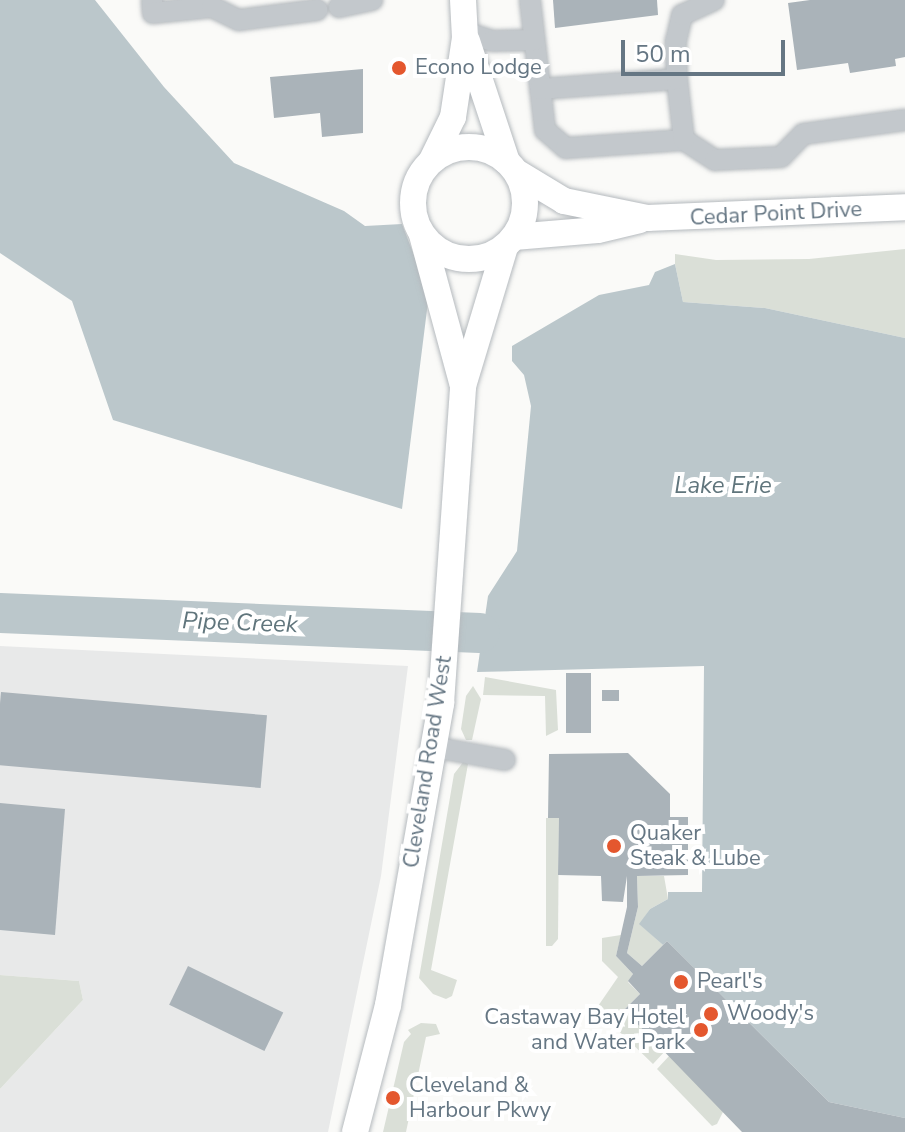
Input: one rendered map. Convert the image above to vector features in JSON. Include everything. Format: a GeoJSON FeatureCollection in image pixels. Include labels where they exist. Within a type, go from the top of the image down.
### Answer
{"type":"FeatureCollection","features":[{"type":"Feature","properties":{"kind":"main road"},"geometry":{"type":"LineString","coordinates":[[463,0],[465,35],[453,117],[413,195],[422,234],[454,258],[481,259],[510,242],[525,198],[511,167],[465,35]]}},
{"type":"Feature","properties":{"kind":"main road"},"geometry":{"type":"LineString","coordinates":[[432,160],[470,147],[511,167]]}},
{"type":"Feature","properties":{"kind":"main road","name":"Cedar Point Drive"},"geometry":{"type":"LineString","coordinates":[[511,167],[564,201],[647,218]]}},
{"type":"Feature","properties":{"kind":"main road","name":"Cedar Point Drive"},"geometry":{"type":"LineString","coordinates":[[510,242],[598,230],[647,218],[905,207]]}},
{"type":"Feature","properties":{"kind":"main road","name":"Cleveland Road West"},"geometry":{"type":"LineString","coordinates":[[422,234],[463,386]]}},
{"type":"Feature","properties":{"kind":"main road","name":"Cleveland Road West"},"geometry":{"type":"LineString","coordinates":[[355,1132],[388,1005],[441,703],[452,592],[463,386],[510,242]]}},
{"type":"Feature","properties":{"kind":"lane"},"geometry":{"type":"LineString","coordinates":[[152,0],[153,13],[193,4],[212,7],[239,20],[317,10]]}},
{"type":"Feature","properties":{"kind":"lane"},"geometry":{"type":"LineString","coordinates":[[339,7],[372,0]]}},
{"type":"Feature","properties":{"kind":"lane"},"geometry":{"type":"LineString","coordinates":[[530,0],[545,130],[566,148],[684,140],[715,160],[781,157],[803,134],[905,120]]}},
{"type":"Feature","properties":{"kind":"lane"},"geometry":{"type":"LineString","coordinates":[[684,140],[676,41],[682,15],[714,0]]}},
{"type":"Feature","properties":{"kind":"lane"},"geometry":{"type":"LineString","coordinates":[[465,35],[493,41],[534,40]]}},
{"type":"Feature","properties":{"kind":"lane"},"geometry":{"type":"LineString","coordinates":[[540,89],[677,79]]}},
{"type":"Feature","properties":{"kind":"lane"},"geometry":{"type":"LineString","coordinates":[[433,747],[505,760]]}},
{"type":"Feature","properties":{"kind":"shaded area"},"geometry":{"type":"Polygon","coordinates":[[[905,249],[905,338],[765,308],[683,302],[675,264],[675,254],[716,260],[809,259],[905,249]]]}},
{"type":"Feature","properties":{"kind":"shaded area"},"geometry":{"type":"Polygon","coordinates":[[[0,646],[408,666],[381,876],[328,1132],[0,1132],[0,1089],[83,1000],[79,981],[0,975],[0,646]]]}},
{"type":"Feature","properties":{"kind":"shaded area"},"geometry":{"type":"Polygon","coordinates":[[[485,677],[556,690],[558,730],[546,736],[545,696],[483,695],[485,677]]]}},
{"type":"Feature","properties":{"kind":"shaded area"},"geometry":{"type":"Polygon","coordinates":[[[473,686],[481,699],[472,740],[466,740],[461,729],[466,696],[473,686]]]}},
{"type":"Feature","properties":{"kind":"shaded area"},"geometry":{"type":"Polygon","coordinates":[[[464,761],[468,764],[431,970],[457,980],[452,996],[446,999],[433,994],[419,978],[454,774],[464,761]]]}},
{"type":"Feature","properties":{"kind":"shaded area"},"geometry":{"type":"Polygon","coordinates":[[[546,818],[559,818],[558,939],[552,946],[546,946],[546,818]]]}},
{"type":"Feature","properties":{"kind":"shaded area"},"geometry":{"type":"Polygon","coordinates":[[[637,876],[664,876],[668,899],[650,909],[640,924],[663,945],[642,966],[627,953],[638,907],[637,876]]]}},
{"type":"Feature","properties":{"kind":"shaded area"},"geometry":{"type":"Polygon","coordinates":[[[621,935],[616,956],[633,974],[628,982],[640,994],[624,1010],[666,1050],[653,1064],[596,1009],[618,977],[602,961],[602,938],[621,935]]]}},
{"type":"Feature","properties":{"kind":"shaded area"},"geometry":{"type":"Polygon","coordinates":[[[0,975],[79,981],[83,1000],[0,1089],[0,975]]]}},
{"type":"Feature","properties":{"kind":"shaded area"},"geometry":{"type":"Polygon","coordinates":[[[421,1023],[436,1024],[440,1034],[426,1037],[406,1132],[383,1132],[404,1042],[411,1034],[408,1030],[421,1023]]]}},
{"type":"Feature","properties":{"kind":"shaded area"},"geometry":{"type":"Polygon","coordinates":[[[670,1055],[724,1110],[717,1124],[712,1126],[657,1069],[670,1055]]]}},
{"type":"Feature","properties":{"kind":"water"},"geometry":{"type":"Polygon","coordinates":[[[0,0],[95,0],[164,87],[234,163],[344,211],[365,226],[402,224],[429,294],[402,509],[113,420],[72,301],[0,253],[0,0]]]}},
{"type":"Feature","properties":{"kind":"water","name":"Lake Erie"},"geometry":{"type":"Polygon","coordinates":[[[675,264],[683,302],[765,308],[905,338],[905,1118],[829,1102],[667,941],[663,945],[639,924],[650,909],[668,899],[668,892],[702,892],[704,666],[477,672],[488,596],[517,551],[531,406],[524,375],[512,361],[512,346],[599,295],[649,285],[655,272],[675,264]]]}},
{"type":"Feature","properties":{"kind":"building"},"geometry":{"type":"Polygon","coordinates":[[[553,0],[657,0],[658,15],[555,28],[553,0]]]}},
{"type":"Feature","properties":{"kind":"building"},"geometry":{"type":"Polygon","coordinates":[[[810,0],[905,0],[905,57],[895,59],[896,66],[850,73],[848,63],[797,70],[788,3],[810,0]]]}},
{"type":"Feature","properties":{"kind":"building"},"geometry":{"type":"Polygon","coordinates":[[[363,69],[363,133],[322,137],[320,113],[274,118],[270,77],[363,69]]]}},
{"type":"Feature","properties":{"kind":"building"},"geometry":{"type":"Polygon","coordinates":[[[566,673],[591,673],[591,733],[566,733],[566,673]]]}},
{"type":"Feature","properties":{"kind":"building"},"geometry":{"type":"Polygon","coordinates":[[[602,690],[619,690],[619,701],[602,701],[602,690]]]}},
{"type":"Feature","properties":{"kind":"building"},"geometry":{"type":"Polygon","coordinates":[[[1,692],[267,715],[261,788],[0,765],[1,692]]]}},
{"type":"Feature","properties":{"kind":"building"},"geometry":{"type":"Polygon","coordinates":[[[628,753],[670,794],[670,817],[688,817],[688,875],[637,876],[638,907],[627,953],[642,966],[667,941],[829,1102],[905,1118],[905,1132],[742,1132],[624,1010],[640,994],[628,981],[633,974],[616,956],[627,907],[627,876],[623,902],[602,901],[601,876],[558,875],[559,818],[548,818],[549,754],[628,753]]]}},
{"type":"Feature","properties":{"kind":"building"},"geometry":{"type":"Polygon","coordinates":[[[0,803],[65,809],[55,935],[0,930],[0,803]]]}},
{"type":"Feature","properties":{"kind":"building"},"geometry":{"type":"Polygon","coordinates":[[[188,966],[283,1012],[264,1051],[169,1005],[188,966]]]}},
{"type":"Feature","properties":{"kind":"waterway","name":"Pipe Creek"},"geometry":{"type":"LineString","coordinates":[[0,613],[480,633]]}},
{"type":"Feature","properties":{"kind":"place","name":"Econo Lodge"},"geometry":{"type":"Point","coordinates":[399,68]}},
{"type":"Feature","properties":{"kind":"place","name":"Quaker Steak & Lube"},"geometry":{"type":"Point","coordinates":[614,846]}},
{"type":"Feature","properties":{"kind":"place","name":"Pearl's"},"geometry":{"type":"Point","coordinates":[681,982]}},
{"type":"Feature","properties":{"kind":"place","name":"Woody's"},"geometry":{"type":"Point","coordinates":[711,1014]}},
{"type":"Feature","properties":{"kind":"place","name":"Castaway Bay Hotel and Water Park"},"geometry":{"type":"Point","coordinates":[701,1030]}},
{"type":"Feature","properties":{"kind":"place","name":"Cleveland & Harbour Pkwy"},"geometry":{"type":"Point","coordinates":[393,1098]}}]}
